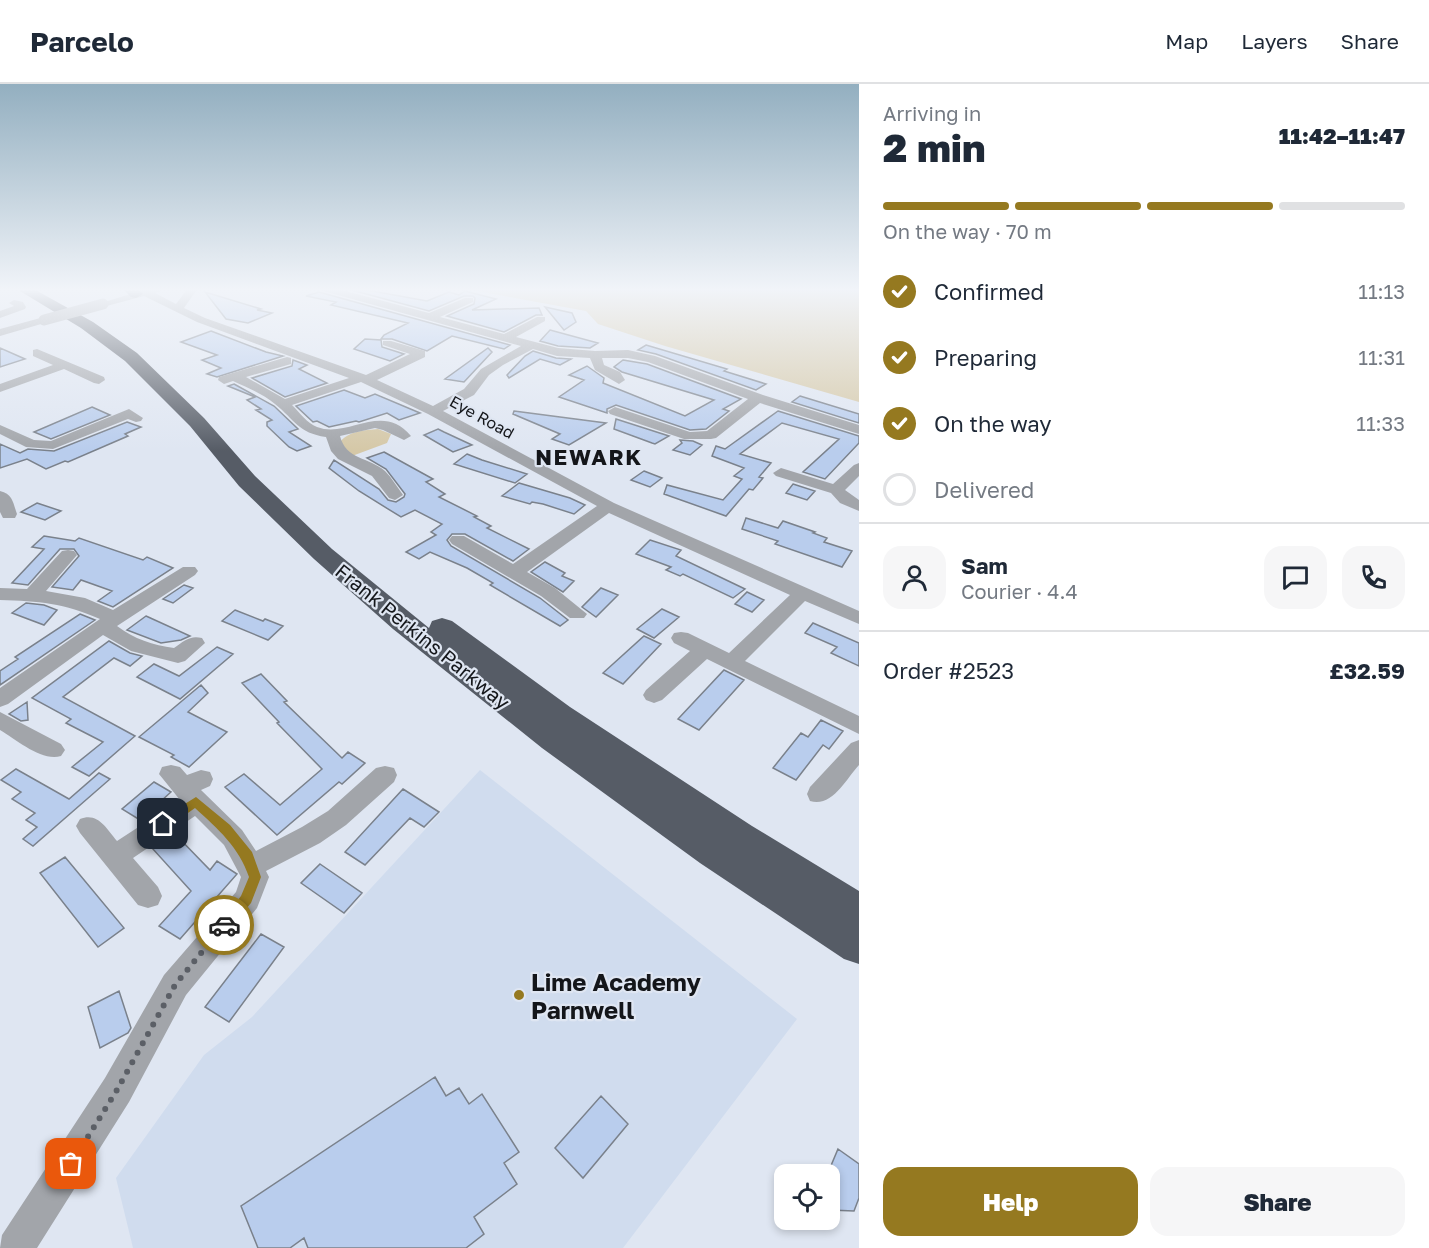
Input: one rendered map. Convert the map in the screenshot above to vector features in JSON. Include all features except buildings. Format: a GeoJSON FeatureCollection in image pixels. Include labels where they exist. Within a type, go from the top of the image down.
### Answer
{"type":"FeatureCollection","features":[{"type":"Feature","properties":{"kind":"highway","name":"Frank Perkins Parkway"},"geometry":{"type":"LineString","coordinates":[[111,342],[131,357],[197,422],[247,481],[323,554],[403,623],[520,714],[712,852],[859,945]]}},
{"type":"Feature","properties":{"kind":"highway","name":"Frank Perkins Parkway"},"geometry":{"type":"LineString","coordinates":[[125,342],[168,375],[208,412],[269,477],[331,537],[409,602],[559,715],[739,837],[859,912]]}},
{"type":"Feature","properties":{"kind":"street","name":"Eye Road"},"geometry":{"type":"LineString","coordinates":[[267,342],[364,379],[433,411],[608,506],[859,618]]}},
{"type":"Feature","properties":{"kind":"street"},"geometry":{"type":"LineString","coordinates":[[521,342],[557,352],[595,355],[628,354],[651,359],[758,398],[859,430]]}},
{"type":"Feature","properties":{"kind":"street"},"geometry":{"type":"LineString","coordinates":[[283,404],[364,379],[421,354],[387,344]]}},
{"type":"Feature","properties":{"kind":"street"},"geometry":{"type":"LineString","coordinates":[[433,411],[470,392],[485,372],[532,345]]}},
{"type":"Feature","properties":{"kind":"street"},"geometry":{"type":"LineString","coordinates":[[37,353],[99,380]]}},
{"type":"Feature","properties":{"kind":"street"},"geometry":{"type":"LineString","coordinates":[[595,355],[599,367],[616,375],[620,380]]}},
{"type":"Feature","properties":{"kind":"street"},"geometry":{"type":"LineString","coordinates":[[287,361],[229,378],[258,387],[283,404],[302,425],[333,435],[360,426],[387,421],[404,436]]}},
{"type":"Feature","properties":{"kind":"street"},"geometry":{"type":"LineString","coordinates":[[0,388],[64,365]]}},
{"type":"Feature","properties":{"kind":"street"},"geometry":{"type":"LineString","coordinates":[[615,411],[689,436],[711,435],[758,398]]}},
{"type":"Feature","properties":{"kind":"street"},"geometry":{"type":"LineString","coordinates":[[0,429],[31,444],[53,445],[129,412],[136,418]]}},
{"type":"Feature","properties":{"kind":"street"},"geometry":{"type":"LineString","coordinates":[[333,435],[334,447],[339,453],[377,473],[395,495]]}},
{"type":"Feature","properties":{"kind":"street"},"geometry":{"type":"LineString","coordinates":[[837,489],[859,468]]}},
{"type":"Feature","properties":{"kind":"street"},"geometry":{"type":"LineString","coordinates":[[781,473],[837,489]]}},
{"type":"Feature","properties":{"kind":"street"},"geometry":{"type":"LineString","coordinates":[[837,489],[846,500],[859,506]]}},
{"type":"Feature","properties":{"kind":"street"},"geometry":{"type":"LineString","coordinates":[[0,496],[3,497],[9,514]]}},
{"type":"Feature","properties":{"kind":"street"},"geometry":{"type":"LineString","coordinates":[[514,572],[546,553],[574,529],[608,506]]}},
{"type":"Feature","properties":{"kind":"street"},"geometry":{"type":"LineString","coordinates":[[458,540],[548,592],[577,614]]}},
{"type":"Feature","properties":{"kind":"street"},"geometry":{"type":"LineString","coordinates":[[32,595],[67,556],[43,555]]}},
{"type":"Feature","properties":{"kind":"street"},"geometry":{"type":"LineString","coordinates":[[0,699],[109,621],[189,571]]}},
{"type":"Feature","properties":{"kind":"street"},"geometry":{"type":"LineString","coordinates":[[730,664],[803,593]]}},
{"type":"Feature","properties":{"kind":"street"},"geometry":{"type":"LineString","coordinates":[[0,594],[32,595],[78,602],[109,621],[115,636],[147,650],[178,656],[195,643]]}},
{"type":"Feature","properties":{"kind":"street"},"geometry":{"type":"LineString","coordinates":[[681,638],[859,726]]}},
{"type":"Feature","properties":{"kind":"street"},"geometry":{"type":"LineString","coordinates":[[654,695],[704,650]]}},
{"type":"Feature","properties":{"kind":"street"},"geometry":{"type":"LineString","coordinates":[[0,720],[53,750]]}},
{"type":"Feature","properties":{"kind":"street"},"geometry":{"type":"LineString","coordinates":[[819,794],[859,749]]}},
{"type":"Feature","properties":{"kind":"street"},"geometry":{"type":"LineString","coordinates":[[251,866],[311,835],[337,818],[385,775]]}},
{"type":"Feature","properties":{"kind":"street"},"geometry":{"type":"LineString","coordinates":[[15,1248],[117,1090],[175,985],[247,899],[255,877],[238,842],[188,786],[115,856]]}},
{"type":"Feature","properties":{"kind":"street"},"geometry":{"type":"LineString","coordinates":[[89,826],[148,896]]}},
{"type":"Feature","properties":{"kind":"shaded area"},"geometry":{"type":"Polygon","coordinates":[[[654,342],[859,342],[859,402],[654,342]]]}},
{"type":"Feature","properties":{"kind":"shaded area"},"geometry":{"type":"Polygon","coordinates":[[[378,429],[391,434],[387,443],[352,456],[340,442],[353,433],[378,429]]]}},
{"type":"Feature","properties":{"kind":"shaded area","name":"Lime Academy Parnwell"},"geometry":{"type":"Polygon","coordinates":[[[480,770],[797,1019],[623,1248],[133,1248],[116,1178],[204,1055],[252,1017],[480,770]]]}},
{"type":"Feature","properties":{"kind":"way so far"},"geometry":{"type":"LineString","coordinates":[[71,1164],[117,1090],[175,985],[224,925]]}},
{"type":"Feature","properties":{"kind":"place","name":"Lime Academy Parnwell"},"geometry":{"type":"Point","coordinates":[519,995]}},
{"type":"Feature","properties":{"kind":"district","name":"NEWARK"},"geometry":{"type":"Point","coordinates":[589,456]}},
{"type":"Feature","properties":{"kind":"route"},"geometry":{"type":"LineString","coordinates":[[163,824],[196,802],[226,829],[248,856],[255,877],[247,899],[224,925]]}}]}
